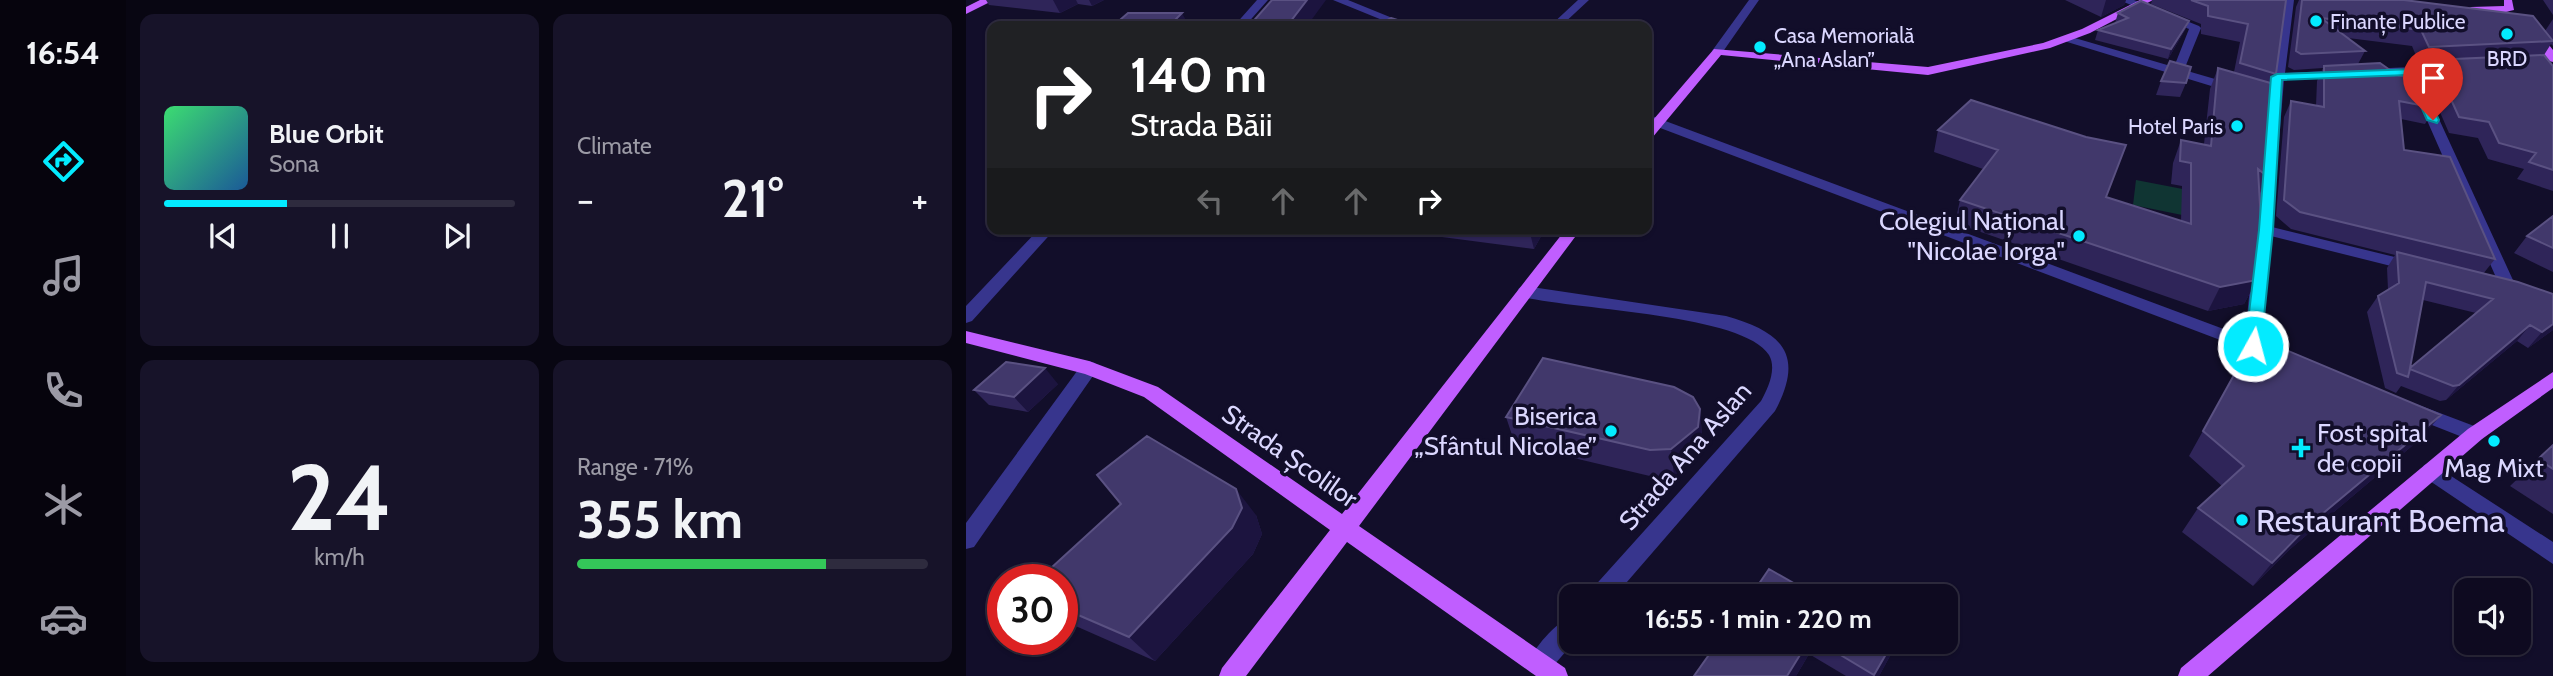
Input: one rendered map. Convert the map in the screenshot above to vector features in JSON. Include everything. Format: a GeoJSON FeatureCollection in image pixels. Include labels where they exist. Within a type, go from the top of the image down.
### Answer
{"type":"FeatureCollection","features":[{"type":"Feature","properties":{"kind":"main road"},"geometry":{"type":"LineString","coordinates":[[966,11],[989,0]]}},
{"type":"Feature","properties":{"kind":"main road"},"geometry":{"type":"LineString","coordinates":[[2455,8],[2503,11],[2510,9],[2508,1]]}},
{"type":"Feature","properties":{"kind":"main road"},"geometry":{"type":"LineString","coordinates":[[2508,1],[2517,13]]}},
{"type":"Feature","properties":{"kind":"main road"},"geometry":{"type":"LineString","coordinates":[[1652,123],[1718,51],[1924,72],[1995,58],[2068,39],[2144,3]]}},
{"type":"Feature","properties":{"kind":"main road"},"geometry":{"type":"LineString","coordinates":[[2526,24],[2540,41],[2549,61]]}},
{"type":"Feature","properties":{"kind":"main road"},"geometry":{"type":"LineString","coordinates":[[1231,676],[1569,235]]}},
{"type":"Feature","properties":{"kind":"main road","name":"Strada Școlilor"},"geometry":{"type":"LineString","coordinates":[[966,337],[1089,368],[1151,393],[1547,670]]}},
{"type":"Feature","properties":{"kind":"main road"},"geometry":{"type":"LineString","coordinates":[[2190,676],[2475,434],[2553,379]]}},
{"type":"Feature","properties":{"kind":"street"},"geometry":{"type":"LineString","coordinates":[[1244,21],[1263,0]]}},
{"type":"Feature","properties":{"kind":"street"},"geometry":{"type":"LineString","coordinates":[[1561,21],[1584,0]]}},
{"type":"Feature","properties":{"kind":"street"},"geometry":{"type":"LineString","coordinates":[[1718,51],[1754,0]]}},
{"type":"Feature","properties":{"kind":"street"},"geometry":{"type":"LineString","coordinates":[[2124,0],[2144,3],[2195,28],[2178,71]]}},
{"type":"Feature","properties":{"kind":"street"},"geometry":{"type":"LineString","coordinates":[[2253,346],[2266,230],[2263,98],[2277,77],[2289,0]]}},
{"type":"Feature","properties":{"kind":"street"},"geometry":{"type":"LineString","coordinates":[[1344,1],[1394,21]]}},
{"type":"Feature","properties":{"kind":"street"},"geometry":{"type":"LineString","coordinates":[[2068,39],[2263,98]]}},
{"type":"Feature","properties":{"kind":"street"},"geometry":{"type":"LineString","coordinates":[[2540,41],[2553,44]]}},
{"type":"Feature","properties":{"kind":"street"},"geometry":{"type":"LineString","coordinates":[[2277,77],[2463,68]]}},
{"type":"Feature","properties":{"kind":"street"},"geometry":{"type":"LineString","coordinates":[[2411,71],[2516,293],[2488,286]]}},
{"type":"Feature","properties":{"kind":"street"},"geometry":{"type":"LineString","coordinates":[[1652,126],[2290,360]]}},
{"type":"Feature","properties":{"kind":"street"},"geometry":{"type":"LineString","coordinates":[[2266,230],[2428,270]]}},
{"type":"Feature","properties":{"kind":"street"},"geometry":{"type":"LineString","coordinates":[[966,317],[1042,235]]}},
{"type":"Feature","properties":{"kind":"street","name":"Strada Ana Aslan"},"geometry":{"type":"LineString","coordinates":[[1525,292],[1726,322],[1750,330],[1773,346],[1784,363],[1781,386],[1768,407],[1611,584]]}},
{"type":"Feature","properties":{"kind":"street"},"geometry":{"type":"LineString","coordinates":[[966,540],[1089,368]]}},
{"type":"Feature","properties":{"kind":"street"},"geometry":{"type":"LineString","coordinates":[[2400,404],[2475,434]]}},
{"type":"Feature","properties":{"kind":"street"},"geometry":{"type":"LineString","coordinates":[[2431,471],[2553,554]]}},
{"type":"Feature","properties":{"kind":"street"},"geometry":{"type":"LineString","coordinates":[[1547,670],[1559,649]]}},
{"type":"Feature","properties":{"kind":"green space"},"geometry":{"type":"Polygon","coordinates":[[[2136,180],[2245,201],[2246,228],[2133,205],[2136,180]]]}},
{"type":"Feature","properties":{"kind":"building"},"geometry":{"type":"Polygon","coordinates":[[[1272,0],[1307,0],[1291,21],[1253,21],[1272,0]]]}},
{"type":"Feature","properties":{"kind":"building"},"geometry":{"type":"Polygon","coordinates":[[[2191,0],[2286,0],[2276,74],[2240,63],[2248,24],[2208,16],[2208,6],[2191,0]]]}},
{"type":"Feature","properties":{"kind":"building"},"geometry":{"type":"Polygon","coordinates":[[[2302,0],[2404,0],[2533,16],[2553,41],[2429,47],[2421,30],[2321,18],[2365,51],[2301,54],[2296,51],[2302,0]]]}},
{"type":"Feature","properties":{"kind":"building"},"geometry":{"type":"Polygon","coordinates":[[[2141,1],[2189,21],[2171,49],[2098,30],[2128,18],[2118,13],[2141,1]]]}},
{"type":"Feature","properties":{"kind":"building"},"geometry":{"type":"Polygon","coordinates":[[[1128,13],[1182,13],[1174,21],[1119,21],[1128,13]]]}},
{"type":"Feature","properties":{"kind":"building"},"geometry":{"type":"Polygon","coordinates":[[[2544,55],[2553,66],[2553,170],[2529,162],[2536,153],[2499,143],[2489,122],[2459,117],[2433,60],[2544,55]]]}},
{"type":"Feature","properties":{"kind":"building"},"geometry":{"type":"Polygon","coordinates":[[[2170,61],[2191,67],[2186,83],[2161,81],[2170,61]]]}},
{"type":"Feature","properties":{"kind":"building"},"geometry":{"type":"Polygon","coordinates":[[[2380,63],[2397,75],[2422,80],[2435,108],[2399,101],[2404,150],[2450,157],[2495,259],[2300,212],[2284,200],[2291,101],[2324,107],[2324,66],[2380,63]]]}},
{"type":"Feature","properties":{"kind":"building"},"geometry":{"type":"Polygon","coordinates":[[[2218,68],[2274,84],[2268,177],[2258,169],[2262,241],[2257,280],[2220,287],[1960,200],[1998,150],[1938,130],[1971,100],[2086,137],[2126,145],[2106,197],[2191,224],[2191,163],[2180,161],[2181,140],[2211,146],[2218,68]]]}},
{"type":"Feature","properties":{"kind":"building"},"geometry":{"type":"Polygon","coordinates":[[[2553,216],[2553,248],[2527,236],[2553,216]]]}},
{"type":"Feature","properties":{"kind":"building"},"geometry":{"type":"Polygon","coordinates":[[[2397,252],[2518,282],[2553,294],[2553,324],[2542,332],[2530,325],[2459,385],[2453,386],[2410,369],[2408,377],[2397,373],[2378,296],[2399,283],[2397,252]],[[2426,282],[2410,368],[2493,299],[2426,282]]]}},
{"type":"Feature","properties":{"kind":"building","name":"Fost spital de copii"},"geometry":{"type":"Polygon","coordinates":[[[2255,337],[2441,415],[2309,525],[2272,563],[2198,508],[2244,466],[2203,431],[2255,337]]]}},
{"type":"Feature","properties":{"kind":"building"},"geometry":{"type":"Polygon","coordinates":[[[1543,358],[1674,387],[1693,397],[1700,409],[1698,427],[1671,449],[1650,450],[1506,417],[1543,358]]]}},
{"type":"Feature","properties":{"kind":"building"},"geometry":{"type":"Polygon","coordinates":[[[1006,362],[1045,368],[1014,397],[974,390],[1006,362]]]}},
{"type":"Feature","properties":{"kind":"building"},"geometry":{"type":"Polygon","coordinates":[[[1147,436],[1236,489],[1242,508],[1232,528],[1129,637],[1078,615],[1078,564],[1055,564],[1121,504],[1097,475],[1147,436]]]}},
{"type":"Feature","properties":{"kind":"building"},"geometry":{"type":"Polygon","coordinates":[[[2553,445],[2553,469],[2538,459],[2553,445]]]}},
{"type":"Feature","properties":{"kind":"building"},"geometry":{"type":"Polygon","coordinates":[[[1769,569],[1795,584],[1759,584],[1769,569]]]}},
{"type":"Feature","properties":{"kind":"building"},"geometry":{"type":"Polygon","coordinates":[[[1710,654],[1801,654],[1787,676],[1694,676],[1710,654]]]}},
{"type":"Feature","properties":{"kind":"building"},"geometry":{"type":"Polygon","coordinates":[[[1839,654],[1886,654],[1874,675],[1839,654]]]}},
{"type":"Feature","properties":{"kind":"place","name":"Finanțe Publice"},"geometry":{"type":"Point","coordinates":[2316,21]}},
{"type":"Feature","properties":{"kind":"place","name":"BRD"},"geometry":{"type":"Point","coordinates":[2507,34]}},
{"type":"Feature","properties":{"kind":"place","name":"Casa Memorială „Ana Aslan”"},"geometry":{"type":"Point","coordinates":[1760,47]}},
{"type":"Feature","properties":{"kind":"place","name":"Hotel Paris"},"geometry":{"type":"Point","coordinates":[2237,126]}},
{"type":"Feature","properties":{"kind":"place","name":"Colegiul Național \"Nicolae Iorga\""},"geometry":{"type":"Point","coordinates":[2079,236]}},
{"type":"Feature","properties":{"kind":"place","name":"Biserica „Sfântul Nicolae”"},"geometry":{"type":"Point","coordinates":[1611,431]}},
{"type":"Feature","properties":{"kind":"place","name":"Mag Mixt"},"geometry":{"type":"Point","coordinates":[2494,441]}},
{"type":"Feature","properties":{"kind":"place","name":"Fost spital de copii"},"geometry":{"type":"Point","coordinates":[2301,448]}},
{"type":"Feature","properties":{"kind":"place","name":"Restaurant Boema"},"geometry":{"type":"Point","coordinates":[2242,520]}},
{"type":"Feature","properties":{"kind":"route"},"geometry":{"type":"LineString","coordinates":[[2253,346],[2266,230],[2277,77],[2411,71],[2433,120]]}}]}
